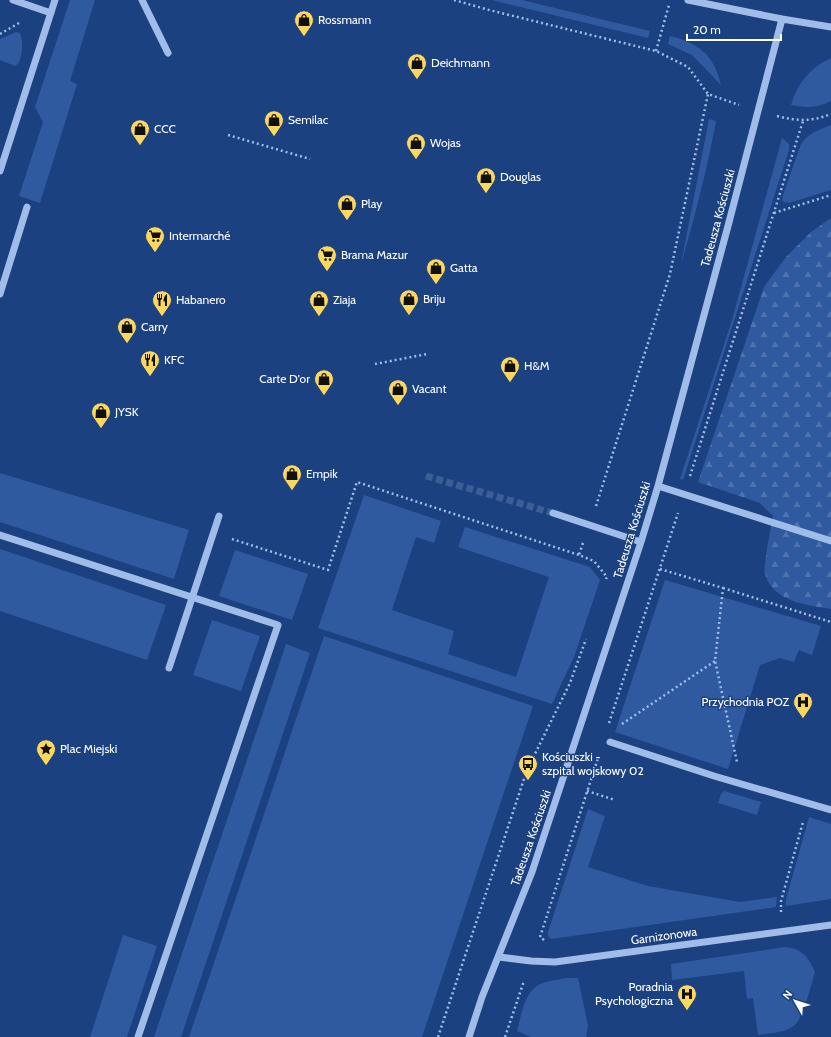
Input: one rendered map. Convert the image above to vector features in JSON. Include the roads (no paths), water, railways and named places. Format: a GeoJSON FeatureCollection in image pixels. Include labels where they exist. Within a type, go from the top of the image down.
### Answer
{"type":"FeatureCollection","features":[{"type":"Feature","properties":{"kind":"street"},"geometry":{"type":"LineString","coordinates":[[13,0],[51,13]]}},
{"type":"Feature","properties":{"kind":"street"},"geometry":{"type":"LineString","coordinates":[[0,171],[55,0]]}},
{"type":"Feature","properties":{"kind":"street"},"geometry":{"type":"LineString","coordinates":[[142,0],[168,53]]}},
{"type":"Feature","properties":{"kind":"street"},"geometry":{"type":"LineString","coordinates":[[688,0],[782,19],[831,27]]}},
{"type":"Feature","properties":{"kind":"street","name":"Tadeusza Kościuszki"},"geometry":{"type":"LineString","coordinates":[[469,1037],[482,997],[532,872],[641,542],[658,486],[782,19]]}},
{"type":"Feature","properties":{"kind":"street"},"geometry":{"type":"LineString","coordinates":[[0,294],[27,208]]}},
{"type":"Feature","properties":{"kind":"street"},"geometry":{"type":"LineString","coordinates":[[658,486],[831,541]]}},
{"type":"Feature","properties":{"kind":"street"},"geometry":{"type":"LineString","coordinates":[[554,513],[641,542]]}},
{"type":"Feature","properties":{"kind":"street"},"geometry":{"type":"LineString","coordinates":[[170,668],[219,516]]}},
{"type":"Feature","properties":{"kind":"street"},"geometry":{"type":"LineString","coordinates":[[0,535],[278,625],[138,1037]]}},
{"type":"Feature","properties":{"kind":"street"},"geometry":{"type":"LineString","coordinates":[[612,742],[742,784],[831,810]]}},
{"type":"Feature","properties":{"kind":"street","name":"Garnizonowa"},"geometry":{"type":"LineString","coordinates":[[499,957],[555,962],[831,925]]}},
{"type":"Feature","properties":{"kind":"tunnel"},"geometry":{"type":"LineString","coordinates":[[426,476],[553,513]]}},
{"type":"Feature","properties":{"kind":"place","name":"Rossmann"},"geometry":{"type":"Point","coordinates":[304,37]}},
{"type":"Feature","properties":{"kind":"place","name":"Deichmann"},"geometry":{"type":"Point","coordinates":[417,80]}},
{"type":"Feature","properties":{"kind":"place","name":"Semilac"},"geometry":{"type":"Point","coordinates":[274,137]}},
{"type":"Feature","properties":{"kind":"place","name":"CCC"},"geometry":{"type":"Point","coordinates":[140,146]}},
{"type":"Feature","properties":{"kind":"place","name":"Wojas"},"geometry":{"type":"Point","coordinates":[416,160]}},
{"type":"Feature","properties":{"kind":"place","name":"Douglas"},"geometry":{"type":"Point","coordinates":[486,194]}},
{"type":"Feature","properties":{"kind":"place","name":"Play"},"geometry":{"type":"Point","coordinates":[347,221]}},
{"type":"Feature","properties":{"kind":"place","name":"Intermarché"},"geometry":{"type":"Point","coordinates":[155,253]}},
{"type":"Feature","properties":{"kind":"place","name":"Brama Mazur"},"geometry":{"type":"Point","coordinates":[327,272]}},
{"type":"Feature","properties":{"kind":"place","name":"Gatta"},"geometry":{"type":"Point","coordinates":[436,285]}},
{"type":"Feature","properties":{"kind":"place","name":"Briju"},"geometry":{"type":"Point","coordinates":[409,316]}},
{"type":"Feature","properties":{"kind":"place","name":"Habanero"},"geometry":{"type":"Point","coordinates":[162,317]}},
{"type":"Feature","properties":{"kind":"place","name":"Ziaja"},"geometry":{"type":"Point","coordinates":[319,317]}},
{"type":"Feature","properties":{"kind":"place","name":"Carry"},"geometry":{"type":"Point","coordinates":[127,344]}},
{"type":"Feature","properties":{"kind":"place","name":"KFC"},"geometry":{"type":"Point","coordinates":[150,377]}},
{"type":"Feature","properties":{"kind":"place","name":"H&M"},"geometry":{"type":"Point","coordinates":[510,383]}},
{"type":"Feature","properties":{"kind":"place","name":"Carte D'or"},"geometry":{"type":"Point","coordinates":[324,396]}},
{"type":"Feature","properties":{"kind":"place","name":"Vacant"},"geometry":{"type":"Point","coordinates":[398,406]}},
{"type":"Feature","properties":{"kind":"place","name":"JYSK"},"geometry":{"type":"Point","coordinates":[101,429]}},
{"type":"Feature","properties":{"kind":"place","name":"Empik"},"geometry":{"type":"Point","coordinates":[292,491]}},
{"type":"Feature","properties":{"kind":"place","name":"Przychodnia POZ"},"geometry":{"type":"Point","coordinates":[803,719]}},
{"type":"Feature","properties":{"kind":"place","name":"Plac Miejski"},"geometry":{"type":"Point","coordinates":[46,766]}},
{"type":"Feature","properties":{"kind":"place","name":"Kościuszki - szpital wojskowy 02"},"geometry":{"type":"Point","coordinates":[528,781]}},
{"type":"Feature","properties":{"kind":"place","name":"Poradnia Psychologiczna"},"geometry":{"type":"Point","coordinates":[687,1011]}}]}
